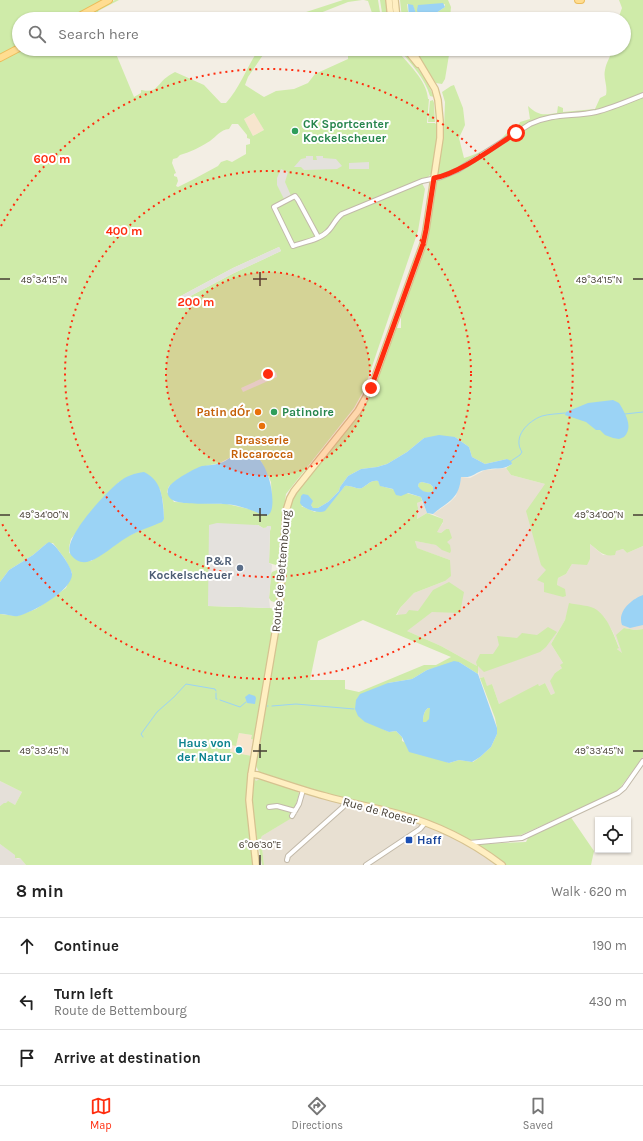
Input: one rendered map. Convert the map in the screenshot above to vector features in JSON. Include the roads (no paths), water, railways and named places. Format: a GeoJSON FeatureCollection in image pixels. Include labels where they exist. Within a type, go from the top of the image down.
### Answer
{"type":"FeatureCollection","features":[{"type":"Feature","properties":{"kind":"main road"},"geometry":{"type":"LineString","coordinates":[[87,12],[109,0]]}},
{"type":"Feature","properties":{"kind":"main road"},"geometry":{"type":"LineString","coordinates":[[389,0],[390,12]]}},
{"type":"Feature","properties":{"kind":"main road"},"geometry":{"type":"LineString","coordinates":[[395,0],[396,12]]}},
{"type":"Feature","properties":{"kind":"main road"},"geometry":{"type":"LineString","coordinates":[[0,58],[12,52]]}},
{"type":"Feature","properties":{"kind":"main road","name":"Route de Bettembourg"},"geometry":{"type":"LineString","coordinates":[[412,56],[425,71]]}},
{"type":"Feature","properties":{"kind":"main road","name":"Route de Bettembourg"},"geometry":{"type":"LineString","coordinates":[[256,865],[250,808],[251,774],[280,604],[284,526],[287,504],[294,491],[358,411],[371,388],[423,244],[426,230],[440,138],[440,121],[438,97],[415,56]]}},
{"type":"Feature","properties":{"kind":"main road","name":"Rue de Roeser"},"geometry":{"type":"LineString","coordinates":[[251,774],[303,790],[399,814],[425,823],[489,854],[502,865]]}},
{"type":"Feature","properties":{"kind":"street"},"geometry":{"type":"LineString","coordinates":[[318,237],[295,196],[274,207],[294,246],[318,237],[325,234],[337,218],[342,214],[465,166],[530,124],[541,119],[554,116],[597,112],[643,96]]}},
{"type":"Feature","properties":{"kind":"street"},"geometry":{"type":"LineString","coordinates":[[468,843],[522,838],[618,793],[624,788],[643,761]]}},
{"type":"Feature","properties":{"kind":"street"},"geometry":{"type":"LineString","coordinates":[[292,816],[303,790]]}},
{"type":"Feature","properties":{"kind":"street"},"geometry":{"type":"LineString","coordinates":[[287,860],[288,856],[343,807],[346,801]]}},
{"type":"Feature","properties":{"kind":"street"},"geometry":{"type":"LineString","coordinates":[[269,806],[278,806],[295,811]]}},
{"type":"Feature","properties":{"kind":"street"},"geometry":{"type":"LineString","coordinates":[[366,865],[420,829],[425,823]]}},
{"type":"Feature","properties":{"kind":"water"},"geometry":{"type":"Polygon","coordinates":[[[443,3],[445,7],[438,12],[417,12],[418,5],[443,3]]]}},
{"type":"Feature","properties":{"kind":"water"},"geometry":{"type":"Polygon","coordinates":[[[408,4],[413,5],[416,12],[409,12],[408,4]]]}},
{"type":"Feature","properties":{"kind":"water"},"geometry":{"type":"Polygon","coordinates":[[[613,400],[619,403],[628,420],[627,433],[624,437],[619,439],[605,435],[600,430],[596,430],[586,422],[565,415],[566,412],[588,403],[613,400]]]}},
{"type":"Feature","properties":{"kind":"water"},"geometry":{"type":"Polygon","coordinates":[[[439,435],[455,437],[469,447],[472,457],[485,464],[507,459],[511,461],[512,464],[502,468],[485,470],[469,477],[461,477],[458,491],[452,499],[433,514],[427,513],[421,497],[408,493],[401,496],[396,495],[393,489],[380,486],[378,481],[371,482],[362,488],[345,486],[325,511],[322,512],[311,510],[304,507],[300,503],[301,496],[303,494],[308,495],[313,501],[311,505],[313,508],[318,508],[328,502],[339,491],[340,487],[348,476],[361,469],[387,464],[407,452],[424,438],[439,435]],[[422,482],[419,483],[418,486],[424,492],[431,492],[433,491],[433,487],[430,484],[422,482]]]}},
{"type":"Feature","properties":{"kind":"water"},"geometry":{"type":"Polygon","coordinates":[[[246,452],[254,454],[261,461],[270,481],[272,503],[271,511],[268,515],[263,515],[240,506],[179,502],[174,501],[169,497],[168,490],[171,484],[194,469],[202,466],[218,464],[234,455],[246,452]]]}},
{"type":"Feature","properties":{"kind":"water"},"geometry":{"type":"Polygon","coordinates":[[[144,472],[155,480],[161,492],[164,519],[162,522],[139,531],[103,554],[87,562],[75,559],[71,555],[69,548],[78,528],[86,517],[105,495],[122,480],[131,475],[144,472]]]}},
{"type":"Feature","properties":{"kind":"water"},"geometry":{"type":"Polygon","coordinates":[[[49,542],[56,547],[68,564],[72,574],[71,580],[59,594],[42,606],[18,616],[0,614],[0,582],[9,570],[33,555],[49,542]]]}},
{"type":"Feature","properties":{"kind":"water"},"geometry":{"type":"Polygon","coordinates":[[[643,595],[643,625],[630,628],[622,625],[622,615],[626,606],[634,599],[643,595]]]}},
{"type":"Feature","properties":{"kind":"water"},"geometry":{"type":"Polygon","coordinates":[[[454,661],[459,662],[478,674],[497,728],[497,734],[491,747],[472,762],[459,760],[449,763],[409,752],[402,737],[396,731],[389,732],[365,722],[358,716],[355,709],[356,700],[360,694],[388,683],[412,679],[427,670],[454,661]],[[428,708],[425,712],[423,722],[426,722],[429,719],[430,708],[428,708]]]}},
{"type":"Feature","properties":{"kind":"water"},"geometry":{"type":"Polygon","coordinates":[[[249,694],[255,696],[255,704],[247,703],[245,697],[249,694]]]}},
{"type":"Feature","properties":{"kind":"waterway"},"geometry":{"type":"LineString","coordinates":[[625,414],[643,412]]}},
{"type":"Feature","properties":{"kind":"waterway"},"geometry":{"type":"LineString","coordinates":[[511,461],[522,452],[519,446],[520,435],[527,426],[542,416],[565,413]]}},
{"type":"Feature","properties":{"kind":"waterway"},"geometry":{"type":"LineString","coordinates":[[143,737],[141,734],[157,712],[186,684],[215,689],[216,691]]}},
{"type":"Feature","properties":{"kind":"waterway"},"geometry":{"type":"LineString","coordinates":[[216,693],[217,699]]}},
{"type":"Feature","properties":{"kind":"waterway"},"geometry":{"type":"LineString","coordinates":[[220,700],[240,707],[246,702]]}},
{"type":"Feature","properties":{"kind":"waterway"},"geometry":{"type":"LineString","coordinates":[[272,706],[296,704],[354,709]]}},
{"type":"Feature","properties":{"kind":"place","name":"CK Sportcenter Kockelscheuer"},"geometry":{"type":"Point","coordinates":[295,131]}},
{"type":"Feature","properties":{"kind":"place","name":"Patin dÓr"},"geometry":{"type":"Point","coordinates":[258,412]}},
{"type":"Feature","properties":{"kind":"place","name":"Patinoire"},"geometry":{"type":"Point","coordinates":[274,412]}},
{"type":"Feature","properties":{"kind":"place","name":"Brasserie Riccarocca"},"geometry":{"type":"Point","coordinates":[262,426]}},
{"type":"Feature","properties":{"kind":"place","name":"P&R Kockelscheuer"},"geometry":{"type":"Point","coordinates":[240,568]}},
{"type":"Feature","properties":{"kind":"place","name":"Haus von der Natur"},"geometry":{"type":"Point","coordinates":[239,750]}},
{"type":"Feature","properties":{"kind":"place","name":"Haff"},"geometry":{"type":"Point","coordinates":[409,840]}}]}
